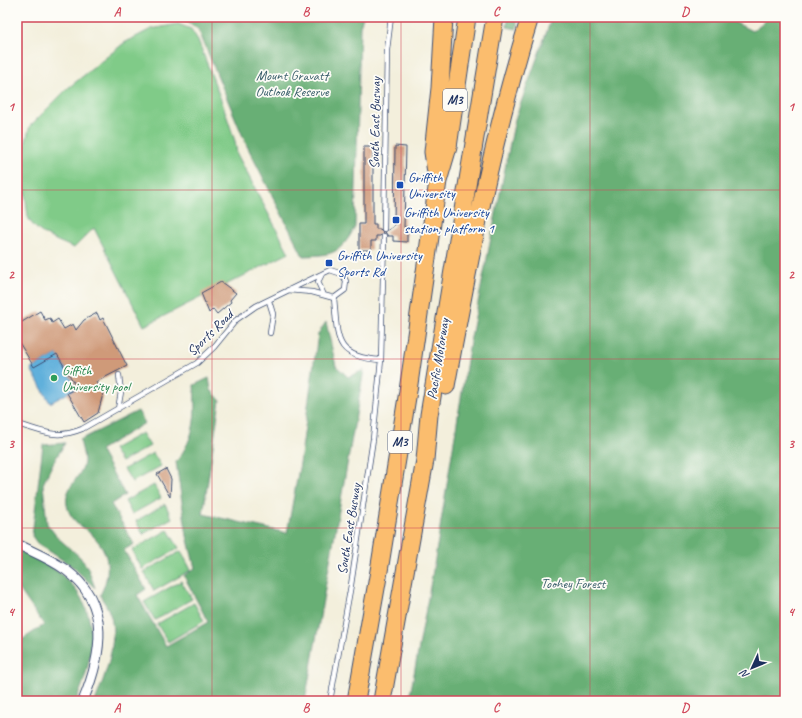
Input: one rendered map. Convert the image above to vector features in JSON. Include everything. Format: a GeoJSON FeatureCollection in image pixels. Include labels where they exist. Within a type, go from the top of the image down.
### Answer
{"type":"FeatureCollection","features":[{"type":"Feature","properties":{"kind":"highway"},"geometry":{"type":"LineString","coordinates":[[438,181],[432,152],[440,88],[444,17]]}},
{"type":"Feature","properties":{"kind":"highway","name":"Pacific Motorway"},"geometry":{"type":"LineString","coordinates":[[356,701],[407,399],[438,181],[448,147],[467,17]]}},
{"type":"Feature","properties":{"kind":"highway","name":"Pacific Motorway"},"geometry":{"type":"LineString","coordinates":[[382,701],[425,460],[429,415],[495,17]]}},
{"type":"Feature","properties":{"kind":"highway"},"geometry":{"type":"LineString","coordinates":[[425,460],[435,443],[483,190],[503,110],[530,17]]}},
{"type":"Feature","properties":{"kind":"street"},"geometry":{"type":"LineString","coordinates":[[17,544],[66,571],[76,579],[89,596],[100,627],[100,641],[96,668],[83,701]]}},
{"type":"Feature","properties":{"kind":"lane","name":"South East Busway"},"geometry":{"type":"LineString","coordinates":[[384,229],[387,50],[391,17]]}},
{"type":"Feature","properties":{"kind":"lane","name":"South East Busway"},"geometry":{"type":"LineString","coordinates":[[330,701],[351,585],[373,438],[381,360],[384,236]]}},
{"type":"Feature","properties":{"kind":"lane","name":"Sports Road"},"geometry":{"type":"LineString","coordinates":[[17,424],[44,434],[66,435],[82,429],[197,363],[214,347],[236,320],[256,306],[269,301],[325,272],[334,270],[345,277],[346,286],[345,290],[334,298]]}},
{"type":"Feature","properties":{"kind":"lane"},"geometry":{"type":"LineString","coordinates":[[322,274],[318,282],[322,294]]}},
{"type":"Feature","properties":{"kind":"lane"},"geometry":{"type":"LineString","coordinates":[[288,290],[322,294],[334,298],[337,331],[340,343],[349,353],[361,358],[381,360]]}},
{"type":"Feature","properties":{"kind":"lane"},"geometry":{"type":"LineString","coordinates":[[269,301],[273,314],[270,333]]}},
{"type":"Feature","properties":{"kind":"lane"},"geometry":{"type":"LineString","coordinates":[[118,409],[121,392],[119,375]]}},
{"type":"Feature","properties":{"kind":"green space","name":"Mount Gravatt Outlook Reserve"},"geometry":{"type":"Polygon","coordinates":[[[179,17],[363,17],[360,27],[355,227],[340,248],[329,254],[303,256],[246,144],[198,29],[179,17]]]}},
{"type":"Feature","properties":{"kind":"green space"},"geometry":{"type":"Polygon","coordinates":[[[508,17],[517,17],[517,29],[507,27],[508,17]]]}},
{"type":"Feature","properties":{"kind":"green space","name":"Toohey Forest"},"geometry":{"type":"Polygon","coordinates":[[[552,17],[724,17],[752,31],[770,17],[785,17],[785,701],[409,701],[434,565],[470,342],[515,119],[552,17]]]}},
{"type":"Feature","properties":{"kind":"green space"},"geometry":{"type":"Polygon","coordinates":[[[178,24],[191,29],[198,40],[223,105],[235,141],[237,154],[289,253],[144,326],[94,228],[74,248],[48,236],[31,223],[28,217],[21,159],[30,126],[67,89],[124,43],[151,29],[178,24]]]}},
{"type":"Feature","properties":{"kind":"green space"},"geometry":{"type":"Polygon","coordinates":[[[326,322],[336,366],[348,377],[364,370],[305,701],[95,701],[107,670],[113,635],[109,611],[100,595],[106,581],[107,574],[104,552],[96,539],[71,516],[67,505],[70,487],[83,467],[84,461],[80,440],[138,411],[145,423],[100,450],[125,495],[111,504],[134,544],[124,550],[146,589],[137,595],[166,646],[208,622],[184,576],[195,568],[187,536],[176,462],[188,444],[191,435],[195,407],[194,385],[209,378],[211,390],[220,400],[203,514],[287,533],[300,463],[318,334],[326,322]]]}},
{"type":"Feature","properties":{"kind":"green space"},"geometry":{"type":"Polygon","coordinates":[[[142,433],[150,446],[121,462],[113,449],[142,433]]]}},
{"type":"Feature","properties":{"kind":"green space"},"geometry":{"type":"Polygon","coordinates":[[[65,443],[43,484],[47,524],[58,538],[80,557],[88,568],[95,588],[73,567],[37,543],[32,536],[43,445],[65,443]]]}},
{"type":"Feature","properties":{"kind":"green space"},"geometry":{"type":"Polygon","coordinates":[[[153,453],[161,466],[132,482],[124,469],[153,453]]]}},
{"type":"Feature","properties":{"kind":"green space"},"geometry":{"type":"Polygon","coordinates":[[[154,485],[161,498],[132,514],[125,501],[154,485]]]}},
{"type":"Feature","properties":{"kind":"green space"},"geometry":{"type":"Polygon","coordinates":[[[165,504],[172,518],[143,534],[136,521],[165,504]]]}},
{"type":"Feature","properties":{"kind":"green space"},"geometry":{"type":"Polygon","coordinates":[[[168,530],[179,548],[142,569],[132,550],[168,530]]]}},
{"type":"Feature","properties":{"kind":"green space"},"geometry":{"type":"Polygon","coordinates":[[[17,549],[57,571],[72,584],[82,599],[88,615],[91,632],[91,649],[83,684],[76,701],[17,701],[17,643],[44,625],[17,586],[17,549]]]}},
{"type":"Feature","properties":{"kind":"green space"},"geometry":{"type":"Polygon","coordinates":[[[181,551],[191,570],[154,591],[144,572],[181,551]]]}},
{"type":"Feature","properties":{"kind":"green space"},"geometry":{"type":"Polygon","coordinates":[[[181,581],[192,599],[155,620],[144,602],[181,581]]]}},
{"type":"Feature","properties":{"kind":"green space"},"geometry":{"type":"Polygon","coordinates":[[[194,603],[204,621],[168,642],[157,624],[194,603]]]}},
{"type":"Feature","properties":{"kind":"water","name":"Giffith University pool"},"geometry":{"type":"Polygon","coordinates":[[[57,354],[77,388],[50,403],[31,369],[57,354]]]}},
{"type":"Feature","properties":{"kind":"building"},"geometry":{"type":"Polygon","coordinates":[[[395,146],[406,147],[404,227],[407,227],[407,242],[393,241],[393,236],[388,236],[385,232],[394,226],[395,146]]]}},
{"type":"Feature","properties":{"kind":"building"},"geometry":{"type":"Polygon","coordinates":[[[364,147],[373,147],[373,224],[376,224],[376,229],[380,229],[383,232],[380,236],[376,236],[376,241],[371,241],[371,250],[359,250],[359,224],[364,224],[364,147]]]}},
{"type":"Feature","properties":{"kind":"building"},"geometry":{"type":"Polygon","coordinates":[[[221,282],[236,293],[230,300],[231,302],[217,314],[213,309],[209,313],[201,293],[221,282]]]}},
{"type":"Feature","properties":{"kind":"building"},"geometry":{"type":"Polygon","coordinates":[[[40,311],[45,320],[50,318],[52,323],[58,319],[64,329],[73,324],[76,330],[84,320],[97,313],[100,320],[103,318],[127,366],[96,382],[103,394],[98,413],[84,422],[67,393],[77,388],[57,354],[34,367],[17,339],[17,325],[40,311]]]}},
{"type":"Feature","properties":{"kind":"building"},"geometry":{"type":"Polygon","coordinates":[[[166,469],[171,479],[170,497],[157,474],[166,469]]]}},
{"type":"Feature","properties":{"kind":"place","name":"Griffith University"},"geometry":{"type":"Point","coordinates":[400,185]}},
{"type":"Feature","properties":{"kind":"place","name":"Griffith University station, platform 1"},"geometry":{"type":"Point","coordinates":[396,220]}},
{"type":"Feature","properties":{"kind":"place","name":"Griffith University Sports Rd"},"geometry":{"type":"Point","coordinates":[329,263]}},
{"type":"Feature","properties":{"kind":"place","name":"Giffith University pool"},"geometry":{"type":"Point","coordinates":[54,378]}}]}
